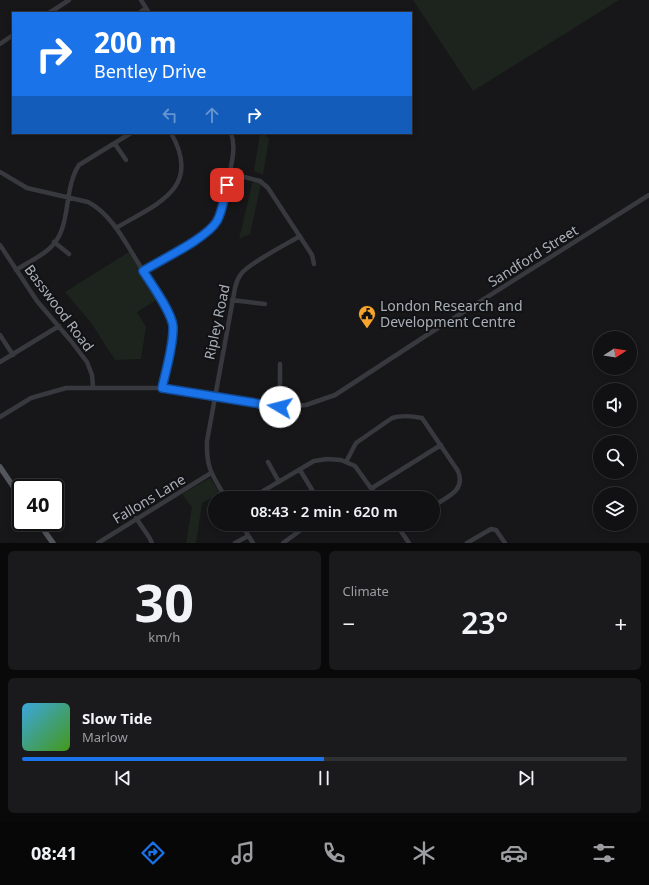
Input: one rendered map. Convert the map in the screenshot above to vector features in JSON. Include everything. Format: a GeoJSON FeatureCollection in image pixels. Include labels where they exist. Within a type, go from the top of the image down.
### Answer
{"type":"FeatureCollection","features":[{"type":"Feature","properties":{"kind":"main road"},"geometry":{"type":"LineString","coordinates":[[0,467],[12,485]]}},
{"type":"Feature","properties":{"kind":"main road"},"geometry":{"type":"LineString","coordinates":[[44,531],[52,543]]}},
{"type":"Feature","properties":{"kind":"street"},"geometry":{"type":"LineString","coordinates":[[51,12],[69,0]]}},
{"type":"Feature","properties":{"kind":"street"},"geometry":{"type":"LineString","coordinates":[[141,0],[148,11]]}},
{"type":"Feature","properties":{"kind":"street"},"geometry":{"type":"LineString","coordinates":[[0,44],[12,36]]}},
{"type":"Feature","properties":{"kind":"street"},"geometry":{"type":"LineString","coordinates":[[16,270],[43,252],[54,242],[64,222],[73,174],[79,165],[130,134]]}},
{"type":"Feature","properties":{"kind":"street"},"geometry":{"type":"LineString","coordinates":[[116,228],[166,198],[178,184],[182,161],[180,151],[172,134]]}},
{"type":"Feature","properties":{"kind":"street"},"geometry":{"type":"LineString","coordinates":[[143,271],[201,236],[210,229],[217,220],[222,209],[229,173],[233,148],[231,134]]}},
{"type":"Feature","properties":{"kind":"street"},"geometry":{"type":"LineString","coordinates":[[115,144],[126,160]]}},
{"type":"Feature","properties":{"kind":"street"},"geometry":{"type":"LineString","coordinates":[[0,172],[27,188],[81,199],[96,206],[107,216],[170,315],[173,325],[172,337],[162,388]]}},
{"type":"Feature","properties":{"kind":"street"},"geometry":{"type":"LineString","coordinates":[[229,173],[260,180],[268,188],[300,236],[312,256],[314,264]]}},
{"type":"Feature","properties":{"kind":"street","name":"Sandford Street"},"geometry":{"type":"LineString","coordinates":[[0,417],[31,398],[66,388],[162,388],[280,407],[306,405],[335,395],[427,335],[649,196]]}},
{"type":"Feature","properties":{"kind":"street","name":"Ripley Road"},"geometry":{"type":"LineString","coordinates":[[222,491],[211,474],[206,456],[206,441],[237,280],[242,272],[252,265],[300,236]]}},
{"type":"Feature","properties":{"kind":"street"},"geometry":{"type":"LineString","coordinates":[[54,242],[69,254]]}},
{"type":"Feature","properties":{"kind":"street","name":"Basswood Road"},"geometry":{"type":"LineString","coordinates":[[0,245],[37,301],[87,362],[92,375],[93,388]]}},
{"type":"Feature","properties":{"kind":"street"},"geometry":{"type":"LineString","coordinates":[[232,300],[265,304]]}},
{"type":"Feature","properties":{"kind":"street"},"geometry":{"type":"LineString","coordinates":[[0,362],[59,326]]}},
{"type":"Feature","properties":{"kind":"street"},"geometry":{"type":"LineString","coordinates":[[0,335],[13,355]]}},
{"type":"Feature","properties":{"kind":"street"},"geometry":{"type":"LineString","coordinates":[[280,364],[280,407]]}},
{"type":"Feature","properties":{"kind":"street"},"geometry":{"type":"LineString","coordinates":[[346,462],[356,443],[392,418],[397,416],[414,416],[422,418],[458,471],[461,479],[460,485],[456,492],[440,502]]}},
{"type":"Feature","properties":{"kind":"street"},"geometry":{"type":"LineString","coordinates":[[372,488],[441,445]]}},
{"type":"Feature","properties":{"kind":"street"},"geometry":{"type":"LineString","coordinates":[[263,491],[314,462],[327,459],[341,460],[356,466],[374,491]]}},
{"type":"Feature","properties":{"kind":"street"},"geometry":{"type":"LineString","coordinates":[[268,462],[279,482]]}},
{"type":"Feature","properties":{"kind":"street"},"geometry":{"type":"LineString","coordinates":[[300,470],[313,491]]}},
{"type":"Feature","properties":{"kind":"street","name":"Fallons Lane"},"geometry":{"type":"LineString","coordinates":[[98,543],[136,518],[211,474]]}},
{"type":"Feature","properties":{"kind":"street"},"geometry":{"type":"LineString","coordinates":[[136,518],[152,543]]}},
{"type":"Feature","properties":{"kind":"street"},"geometry":{"type":"LineString","coordinates":[[468,543],[491,529],[496,530],[505,543]]}},
{"type":"Feature","properties":{"kind":"street"},"geometry":{"type":"LineString","coordinates":[[245,531],[253,543]]}},
{"type":"Feature","properties":{"kind":"street"},"geometry":{"type":"LineString","coordinates":[[283,543],[299,531]]}},
{"type":"Feature","properties":{"kind":"street"},"geometry":{"type":"LineString","coordinates":[[400,531],[409,543]]}},
{"type":"Feature","properties":{"kind":"street"},"geometry":{"type":"LineString","coordinates":[[235,543],[248,536]]}},
{"type":"Feature","properties":{"kind":"shaded area"},"geometry":{"type":"Polygon","coordinates":[[[413,0],[619,0],[473,91],[413,0]]]}},
{"type":"Feature","properties":{"kind":"shaded area"},"geometry":{"type":"Polygon","coordinates":[[[260,134],[265,134],[269,139],[263,175],[254,171],[260,134]]]}},
{"type":"Feature","properties":{"kind":"shaded area"},"geometry":{"type":"Polygon","coordinates":[[[253,180],[261,184],[250,234],[239,239],[253,180]]]}},
{"type":"Feature","properties":{"kind":"shaded area"},"geometry":{"type":"Polygon","coordinates":[[[129,252],[158,299],[137,312],[146,327],[141,359],[115,360],[92,324],[65,292],[129,252]]]}},
{"type":"Feature","properties":{"kind":"shaded area"},"geometry":{"type":"Polygon","coordinates":[[[208,479],[211,479],[219,491],[208,491],[208,500],[202,503],[196,543],[186,543],[192,507],[182,494],[208,479]]]}},
{"type":"Feature","properties":{"kind":"place","name":"London Research and Development Centre"},"geometry":{"type":"Point","coordinates":[367,329]}},
{"type":"Feature","properties":{"kind":"route"},"geometry":{"type":"LineString","coordinates":[[227,185],[222,209],[217,220],[210,229],[143,271],[170,315],[173,325],[162,388],[280,407]]}}]}
